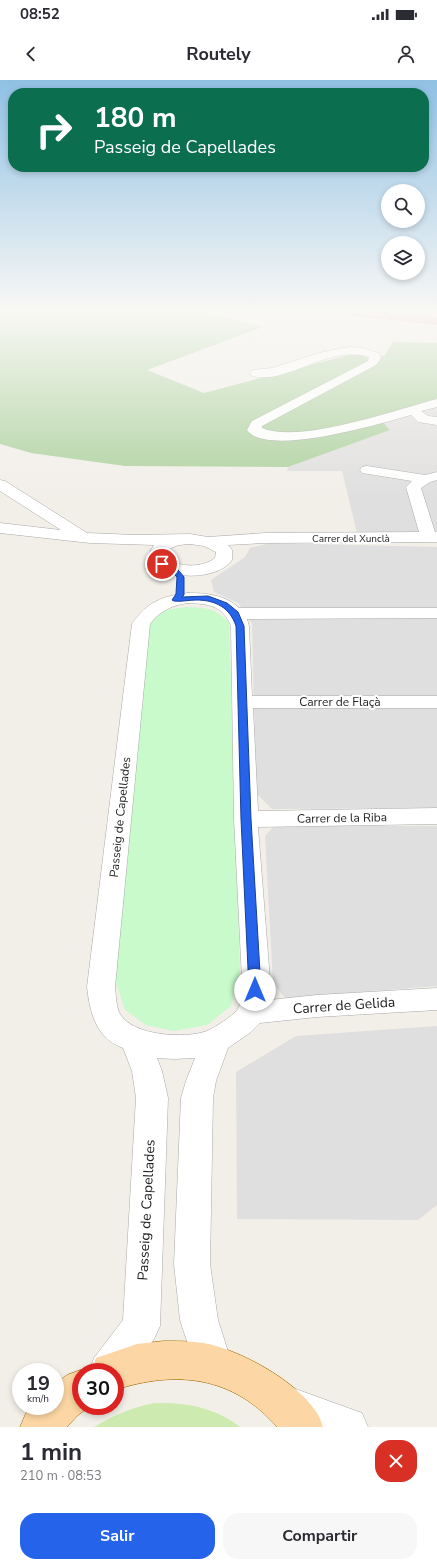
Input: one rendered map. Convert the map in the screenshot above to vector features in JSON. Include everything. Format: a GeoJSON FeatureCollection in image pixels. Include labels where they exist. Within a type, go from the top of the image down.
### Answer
{"type":"FeatureCollection","features":[{"type":"Feature","properties":{"kind":"main road"},"geometry":{"type":"LineString","coordinates":[[124,1367],[160,1359],[178,1359],[213,1364],[250,1379],[293,1416]]}},
{"type":"Feature","properties":{"kind":"main road"},"geometry":{"type":"LineString","coordinates":[[40,1427],[72,1396]]}},
{"type":"Feature","properties":{"kind":"street"},"geometry":{"type":"LineString","coordinates":[[350,375],[257,424],[254,430],[258,434],[278,438],[304,436],[378,420],[437,403]]}},
{"type":"Feature","properties":{"kind":"street"},"geometry":{"type":"LineString","coordinates":[[414,409],[415,414],[420,418],[437,421]]}},
{"type":"Feature","properties":{"kind":"street"},"geometry":{"type":"LineString","coordinates":[[368,470],[431,477]]}},
{"type":"Feature","properties":{"kind":"street"},"geometry":{"type":"LineString","coordinates":[[431,477],[413,487],[432,537]]}},
{"type":"Feature","properties":{"kind":"street"},"geometry":{"type":"LineString","coordinates":[[0,484],[20,508],[82,536]]}},
{"type":"Feature","properties":{"kind":"street"},"geometry":{"type":"LineString","coordinates":[[0,523],[20,508]]}},
{"type":"Feature","properties":{"kind":"street"},"geometry":{"type":"LineString","coordinates":[[0,528],[42,534],[158,541],[180,540]]}},
{"type":"Feature","properties":{"kind":"street","name":"Carrer del Xunclà"},"geometry":{"type":"LineString","coordinates":[[180,540],[200,539],[210,541],[265,538],[432,537]]}},
{"type":"Feature","properties":{"kind":"street"},"geometry":{"type":"LineString","coordinates":[[123,538],[146,548],[156,556],[160,562],[173,568],[196,570],[207,568],[203,585],[208,599]]}},
{"type":"Feature","properties":{"kind":"street","name":"Carrer del Xunclà"},"geometry":{"type":"LineString","coordinates":[[207,568],[219,563],[225,557],[243,546],[265,538]]}},
{"type":"Feature","properties":{"kind":"street"},"geometry":{"type":"LineString","coordinates":[[156,556],[162,546],[180,540]]}},
{"type":"Feature","properties":{"kind":"street"},"geometry":{"type":"LineString","coordinates":[[210,541],[224,550],[225,557]]}},
{"type":"Feature","properties":{"kind":"street"},"geometry":{"type":"LineString","coordinates":[[173,568],[180,577],[180,595],[176,600]]}},
{"type":"Feature","properties":{"kind":"street","name":"Passeig de Capellades"},"geometry":{"type":"LineString","coordinates":[[236,614],[224,605],[208,599],[188,598],[176,600],[154,609],[144,618],[141,624],[101,986],[108,1022],[120,1033],[135,1040],[167,1047],[192,1046],[216,1040],[242,1024],[252,1013]]}},
{"type":"Feature","properties":{"kind":"street"},"geometry":{"type":"LineString","coordinates":[[252,1013],[255,1000],[256,980],[246,819],[240,626],[236,614],[437,612]]}},
{"type":"Feature","properties":{"kind":"street","name":"Carrer de Flaçà"},"geometry":{"type":"LineString","coordinates":[[243,702],[437,702]]}},
{"type":"Feature","properties":{"kind":"street","name":"Carrer de la Riba"},"geometry":{"type":"LineString","coordinates":[[246,819],[437,816]]}},
{"type":"Feature","properties":{"kind":"street","name":"Carrer de Gelida"},"geometry":{"type":"LineString","coordinates":[[252,1013],[317,1006],[437,999]]}},
{"type":"Feature","properties":{"kind":"street","name":"Passeig de Capellades"},"geometry":{"type":"LineString","coordinates":[[115,1363],[141,1326],[152,1098],[146,1071],[135,1040]]}},
{"type":"Feature","properties":{"kind":"street"},"geometry":{"type":"LineString","coordinates":[[213,1364],[199,1320],[194,1293],[192,1264],[197,1098],[201,1081],[216,1040]]}},
{"type":"Feature","properties":{"kind":"street"},"geometry":{"type":"LineString","coordinates":[[293,1416],[348,1427]]}},
{"type":"Feature","properties":{"kind":"shaded area"},"geometry":{"type":"Polygon","coordinates":[[[437,399],[437,534],[357,533],[342,471],[287,471],[288,467],[389,430],[377,416],[437,399]]]}},
{"type":"Feature","properties":{"kind":"shaded area"},"geometry":{"type":"Polygon","coordinates":[[[271,543],[437,547],[437,808],[272,809],[256,793],[252,624],[238,603],[214,592],[211,580],[245,557],[250,548],[271,543]]]}},
{"type":"Feature","properties":{"kind":"shaded area"},"geometry":{"type":"Polygon","coordinates":[[[274,826],[437,826],[437,986],[285,998],[273,983],[265,836],[274,826]]]}},
{"type":"Feature","properties":{"kind":"shaded area"},"geometry":{"type":"Polygon","coordinates":[[[437,1026],[437,1205],[418,1220],[237,1219],[236,1072],[296,1036],[437,1026]]]}},
{"type":"Feature","properties":{"kind":"green space"},"geometry":{"type":"Polygon","coordinates":[[[0,375],[159,375],[204,393],[273,375],[437,375],[437,399],[377,416],[390,430],[288,467],[125,466],[31,453],[0,444],[0,375]]]}},
{"type":"Feature","properties":{"kind":"green space"},"geometry":{"type":"Polygon","coordinates":[[[187,607],[210,610],[219,614],[229,623],[240,972],[231,1006],[207,1025],[173,1031],[146,1025],[125,1010],[115,979],[147,630],[152,618],[166,610],[187,607]]]}},
{"type":"Feature","properties":{"kind":"green space"},"geometry":{"type":"Polygon","coordinates":[[[154,1403],[166,1403],[199,1407],[210,1410],[240,1427],[94,1427],[116,1415],[124,1415],[124,1411],[154,1403]]]}},
{"type":"Feature","properties":{"kind":"route"},"geometry":{"type":"LineString","coordinates":[[162,564],[173,568],[180,577],[180,595],[176,600],[188,598],[208,599],[224,605],[236,614],[239,620],[246,819],[256,980],[255,990]]}}]}
